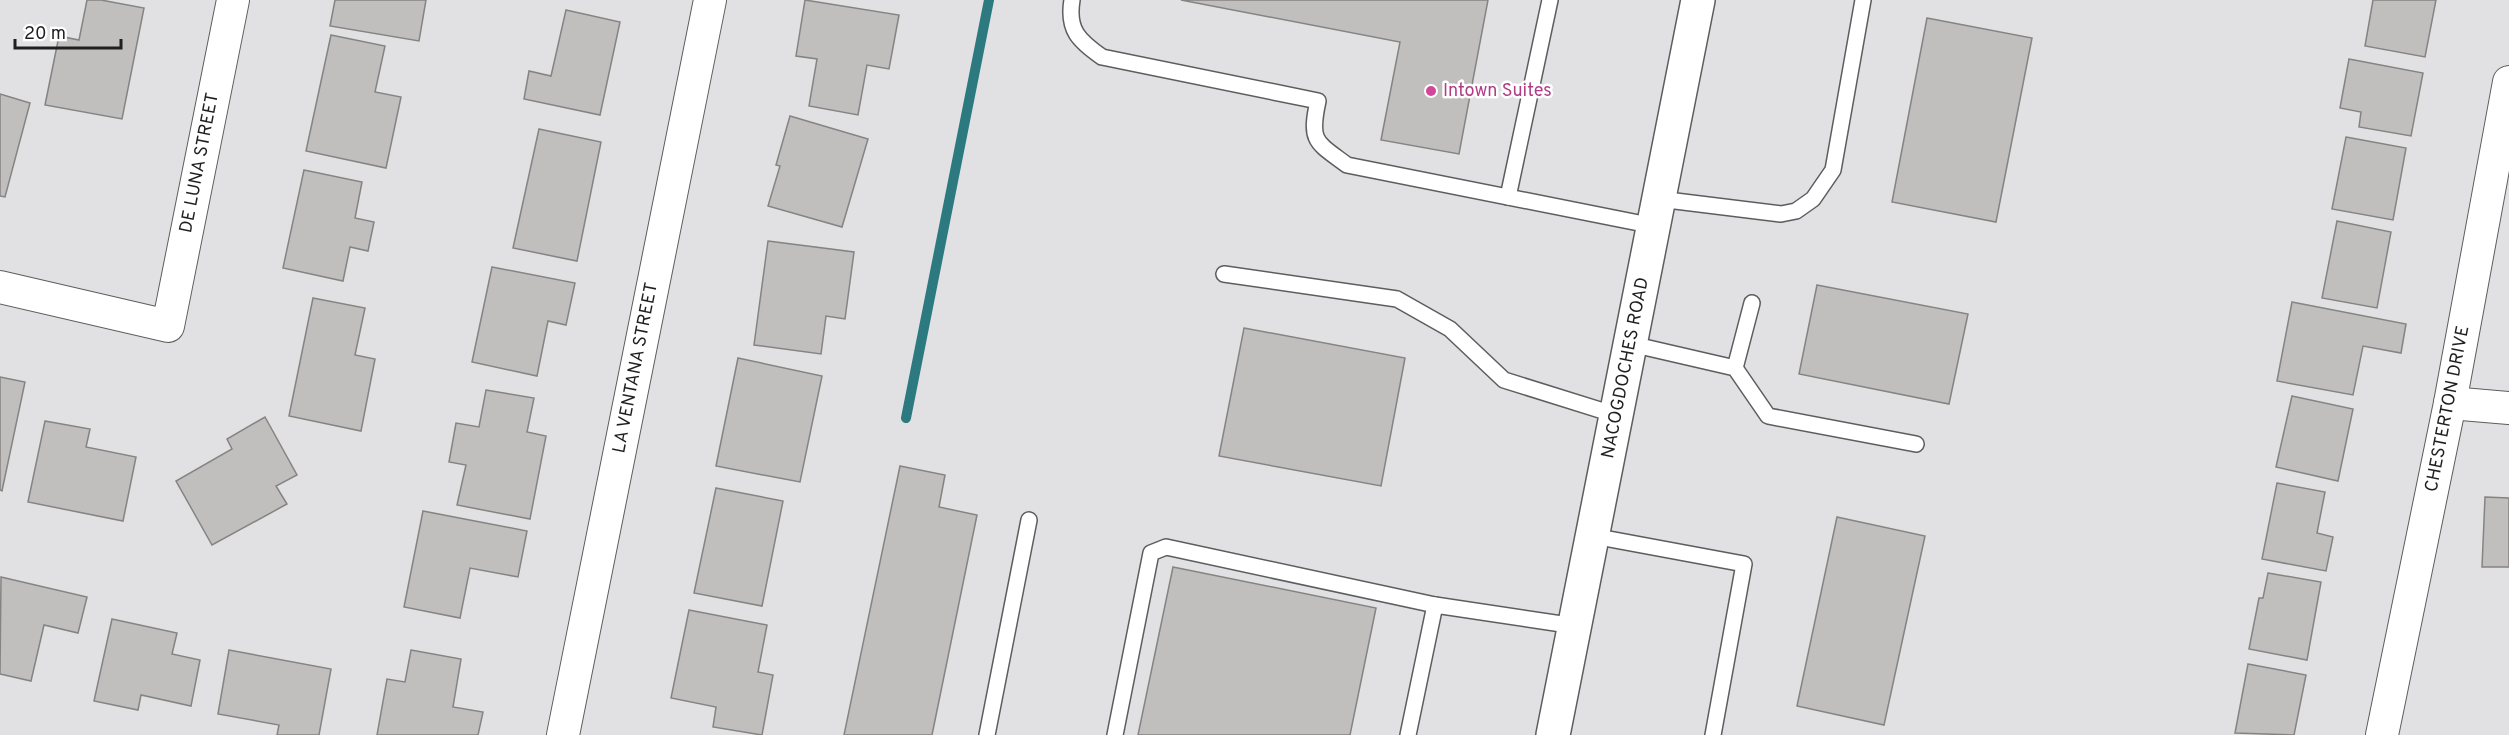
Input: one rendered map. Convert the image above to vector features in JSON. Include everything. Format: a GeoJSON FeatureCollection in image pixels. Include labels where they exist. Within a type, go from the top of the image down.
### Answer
{"type":"FeatureCollection","features":[{"type":"Feature","properties":{"kind":"main road","name":"NACOGDOCHES ROAD"},"geometry":{"type":"LineString","coordinates":[[1553,735],[1698,0]]}},
{"type":"Feature","properties":{"kind":"street","name":"DE LUNA STREET"},"geometry":{"type":"LineString","coordinates":[[0,286],[168,326],[233,0]]}},
{"type":"Feature","properties":{"kind":"street","name":"LA VENTANA STREET"},"geometry":{"type":"LineString","coordinates":[[562,735],[710,0]]}},
{"type":"Feature","properties":{"kind":"street","name":"CHESTERTON DRIVE"},"geometry":{"type":"LineString","coordinates":[[2382,735],[2450,403],[2509,82]]}},
{"type":"Feature","properties":{"kind":"street"},"geometry":{"type":"LineString","coordinates":[[2450,403],[2509,408]]}},
{"type":"Feature","properties":{"kind":"lane"},"geometry":{"type":"LineString","coordinates":[[1072,0],[1069,17],[1080,42],[1102,57],[1318,101],[1313,126],[1320,146],[1347,165],[1508,197],[1656,212],[1781,214],[1796,211],[1813,199],[1833,170],[1863,0]]}},
{"type":"Feature","properties":{"kind":"lane"},"geometry":{"type":"LineString","coordinates":[[1508,197],[1550,0]]}},
{"type":"Feature","properties":{"kind":"lane"},"geometry":{"type":"LineString","coordinates":[[1224,274],[1397,298],[1450,329],[1504,380],[1616,415]]}},
{"type":"Feature","properties":{"kind":"lane"},"geometry":{"type":"LineString","coordinates":[[1735,368],[1752,303]]}},
{"type":"Feature","properties":{"kind":"lane"},"geometry":{"type":"LineString","coordinates":[[1631,344],[1735,368],[1768,416],[1916,444]]}},
{"type":"Feature","properties":{"kind":"lane"},"geometry":{"type":"LineString","coordinates":[[987,735],[1029,520]]}},
{"type":"Feature","properties":{"kind":"lane"},"geometry":{"type":"LineString","coordinates":[[1593,536],[1744,564],[1713,735]]}},
{"type":"Feature","properties":{"kind":"lane"},"geometry":{"type":"LineString","coordinates":[[1115,735],[1151,553],[1166,547],[1435,605],[1575,626]]}},
{"type":"Feature","properties":{"kind":"lane"},"geometry":{"type":"LineString","coordinates":[[1408,735],[1435,605]]}},
{"type":"Feature","properties":{"kind":"building"},"geometry":{"type":"Polygon","coordinates":[[[87,0],[101,0],[144,8],[122,119],[45,105],[59,36],[79,40],[87,0]]]}},
{"type":"Feature","properties":{"kind":"building"},"geometry":{"type":"Polygon","coordinates":[[[335,0],[426,0],[419,41],[330,26],[335,0]]]}},
{"type":"Feature","properties":{"kind":"building"},"geometry":{"type":"Polygon","coordinates":[[[805,0],[899,15],[889,69],[867,65],[858,115],[809,106],[817,59],[796,56],[805,0]]]}},
{"type":"Feature","properties":{"kind":"building","name":"Intown Suites"},"geometry":{"type":"Polygon","coordinates":[[[1181,0],[1488,0],[1459,154],[1381,140],[1400,42],[1181,0]]]}},
{"type":"Feature","properties":{"kind":"building"},"geometry":{"type":"Polygon","coordinates":[[[2373,0],[2436,0],[2425,57],[2365,46],[2373,0]]]}},
{"type":"Feature","properties":{"kind":"building"},"geometry":{"type":"Polygon","coordinates":[[[566,10],[620,22],[600,115],[524,99],[529,71],[551,76],[566,10]]]}},
{"type":"Feature","properties":{"kind":"building"},"geometry":{"type":"Polygon","coordinates":[[[1927,18],[2032,38],[1996,222],[1892,202],[1927,18]]]}},
{"type":"Feature","properties":{"kind":"building"},"geometry":{"type":"Polygon","coordinates":[[[331,35],[385,46],[375,92],[401,97],[386,168],[306,151],[331,35]]]}},
{"type":"Feature","properties":{"kind":"building"},"geometry":{"type":"Polygon","coordinates":[[[2349,59],[2423,73],[2411,136],[2359,127],[2361,112],[2340,108],[2349,59]]]}},
{"type":"Feature","properties":{"kind":"building"},"geometry":{"type":"Polygon","coordinates":[[[0,94],[30,103],[5,197],[0,196],[0,94]]]}},
{"type":"Feature","properties":{"kind":"building"},"geometry":{"type":"Polygon","coordinates":[[[790,116],[868,139],[842,227],[768,206],[780,166],[776,165],[790,116]]]}},
{"type":"Feature","properties":{"kind":"building"},"geometry":{"type":"Polygon","coordinates":[[[539,129],[601,142],[577,261],[513,248],[539,129]]]}},
{"type":"Feature","properties":{"kind":"building"},"geometry":{"type":"Polygon","coordinates":[[[2346,137],[2406,148],[2393,220],[2332,209],[2346,137]]]}},
{"type":"Feature","properties":{"kind":"building"},"geometry":{"type":"Polygon","coordinates":[[[304,170],[362,182],[355,218],[374,222],[368,251],[350,247],[343,281],[283,268],[304,170]]]}},
{"type":"Feature","properties":{"kind":"building"},"geometry":{"type":"Polygon","coordinates":[[[2337,221],[2391,232],[2377,308],[2322,298],[2337,221]]]}},
{"type":"Feature","properties":{"kind":"building"},"geometry":{"type":"Polygon","coordinates":[[[768,241],[854,252],[845,319],[826,316],[821,354],[754,345],[768,241]]]}},
{"type":"Feature","properties":{"kind":"building"},"geometry":{"type":"Polygon","coordinates":[[[492,267],[575,283],[566,325],[548,321],[537,376],[472,362],[492,267]]]}},
{"type":"Feature","properties":{"kind":"building"},"geometry":{"type":"Polygon","coordinates":[[[1817,285],[1968,314],[1949,404],[1799,374],[1817,285]]]}},
{"type":"Feature","properties":{"kind":"building"},"geometry":{"type":"Polygon","coordinates":[[[313,298],[365,308],[355,355],[375,359],[361,431],[289,416],[313,298]]]}},
{"type":"Feature","properties":{"kind":"building"},"geometry":{"type":"Polygon","coordinates":[[[2292,302],[2406,324],[2401,353],[2363,346],[2353,395],[2277,381],[2292,302]]]}},
{"type":"Feature","properties":{"kind":"building"},"geometry":{"type":"Polygon","coordinates":[[[1244,328],[1405,358],[1381,486],[1219,456],[1244,328]]]}},
{"type":"Feature","properties":{"kind":"building"},"geometry":{"type":"Polygon","coordinates":[[[738,358],[822,376],[800,482],[716,466],[738,358]]]}},
{"type":"Feature","properties":{"kind":"building"},"geometry":{"type":"Polygon","coordinates":[[[0,377],[25,382],[2,491],[0,490],[0,377]]]}},
{"type":"Feature","properties":{"kind":"building"},"geometry":{"type":"Polygon","coordinates":[[[486,390],[534,398],[527,432],[546,436],[530,519],[457,505],[466,465],[449,462],[456,423],[479,427],[486,390]]]}},
{"type":"Feature","properties":{"kind":"building"},"geometry":{"type":"Polygon","coordinates":[[[2292,396],[2353,409],[2338,481],[2276,467],[2292,396]]]}},
{"type":"Feature","properties":{"kind":"building"},"geometry":{"type":"Polygon","coordinates":[[[265,417],[297,475],[276,486],[287,504],[212,545],[176,481],[232,449],[227,439],[265,417]]]}},
{"type":"Feature","properties":{"kind":"building"},"geometry":{"type":"Polygon","coordinates":[[[45,421],[90,429],[86,447],[136,457],[123,521],[28,502],[45,421]]]}},
{"type":"Feature","properties":{"kind":"building"},"geometry":{"type":"Polygon","coordinates":[[[900,466],[945,475],[939,507],[977,515],[932,735],[844,735],[900,466]]]}},
{"type":"Feature","properties":{"kind":"building"},"geometry":{"type":"Polygon","coordinates":[[[2277,483],[2325,492],[2317,533],[2333,537],[2326,571],[2262,559],[2277,483]]]}},
{"type":"Feature","properties":{"kind":"building"},"geometry":{"type":"Polygon","coordinates":[[[716,488],[783,501],[762,606],[694,593],[716,488]]]}},
{"type":"Feature","properties":{"kind":"building"},"geometry":{"type":"Polygon","coordinates":[[[2485,497],[2509,498],[2509,567],[2482,567],[2485,497]]]}},
{"type":"Feature","properties":{"kind":"building"},"geometry":{"type":"Polygon","coordinates":[[[423,511],[527,531],[518,577],[470,568],[460,618],[404,607],[423,511]]]}},
{"type":"Feature","properties":{"kind":"building"},"geometry":{"type":"Polygon","coordinates":[[[1837,517],[1925,536],[1884,725],[1797,706],[1837,517]]]}},
{"type":"Feature","properties":{"kind":"building"},"geometry":{"type":"Polygon","coordinates":[[[1173,567],[1376,608],[1350,735],[1138,735],[1173,567]]]}},
{"type":"Feature","properties":{"kind":"building"},"geometry":{"type":"Polygon","coordinates":[[[2268,573],[2321,582],[2307,660],[2249,649],[2259,598],[2263,598],[2268,573]]]}},
{"type":"Feature","properties":{"kind":"building"},"geometry":{"type":"Polygon","coordinates":[[[1,577],[87,597],[78,633],[44,625],[31,681],[0,674],[1,577]]]}},
{"type":"Feature","properties":{"kind":"building"},"geometry":{"type":"Polygon","coordinates":[[[689,610],[767,625],[758,672],[773,675],[762,735],[713,727],[716,707],[671,698],[689,610]]]}},
{"type":"Feature","properties":{"kind":"building"},"geometry":{"type":"Polygon","coordinates":[[[112,619],[177,633],[172,654],[200,660],[191,706],[141,695],[138,710],[94,701],[112,619]]]}},
{"type":"Feature","properties":{"kind":"building"},"geometry":{"type":"Polygon","coordinates":[[[229,650],[331,669],[319,735],[277,735],[279,725],[218,714],[229,650]]]}},
{"type":"Feature","properties":{"kind":"building"},"geometry":{"type":"Polygon","coordinates":[[[411,650],[461,659],[453,707],[483,712],[478,735],[377,735],[387,679],[405,682],[411,650]]]}},
{"type":"Feature","properties":{"kind":"building"},"geometry":{"type":"Polygon","coordinates":[[[2248,664],[2306,675],[2294,735],[2235,733],[2248,664]]]}},
{"type":"Feature","properties":{"kind":"waterway"},"geometry":{"type":"LineString","coordinates":[[906,418],[989,0]]}},
{"type":"Feature","properties":{"kind":"place","name":"Intown Suites"},"geometry":{"type":"Point","coordinates":[1431,91]}}]}
